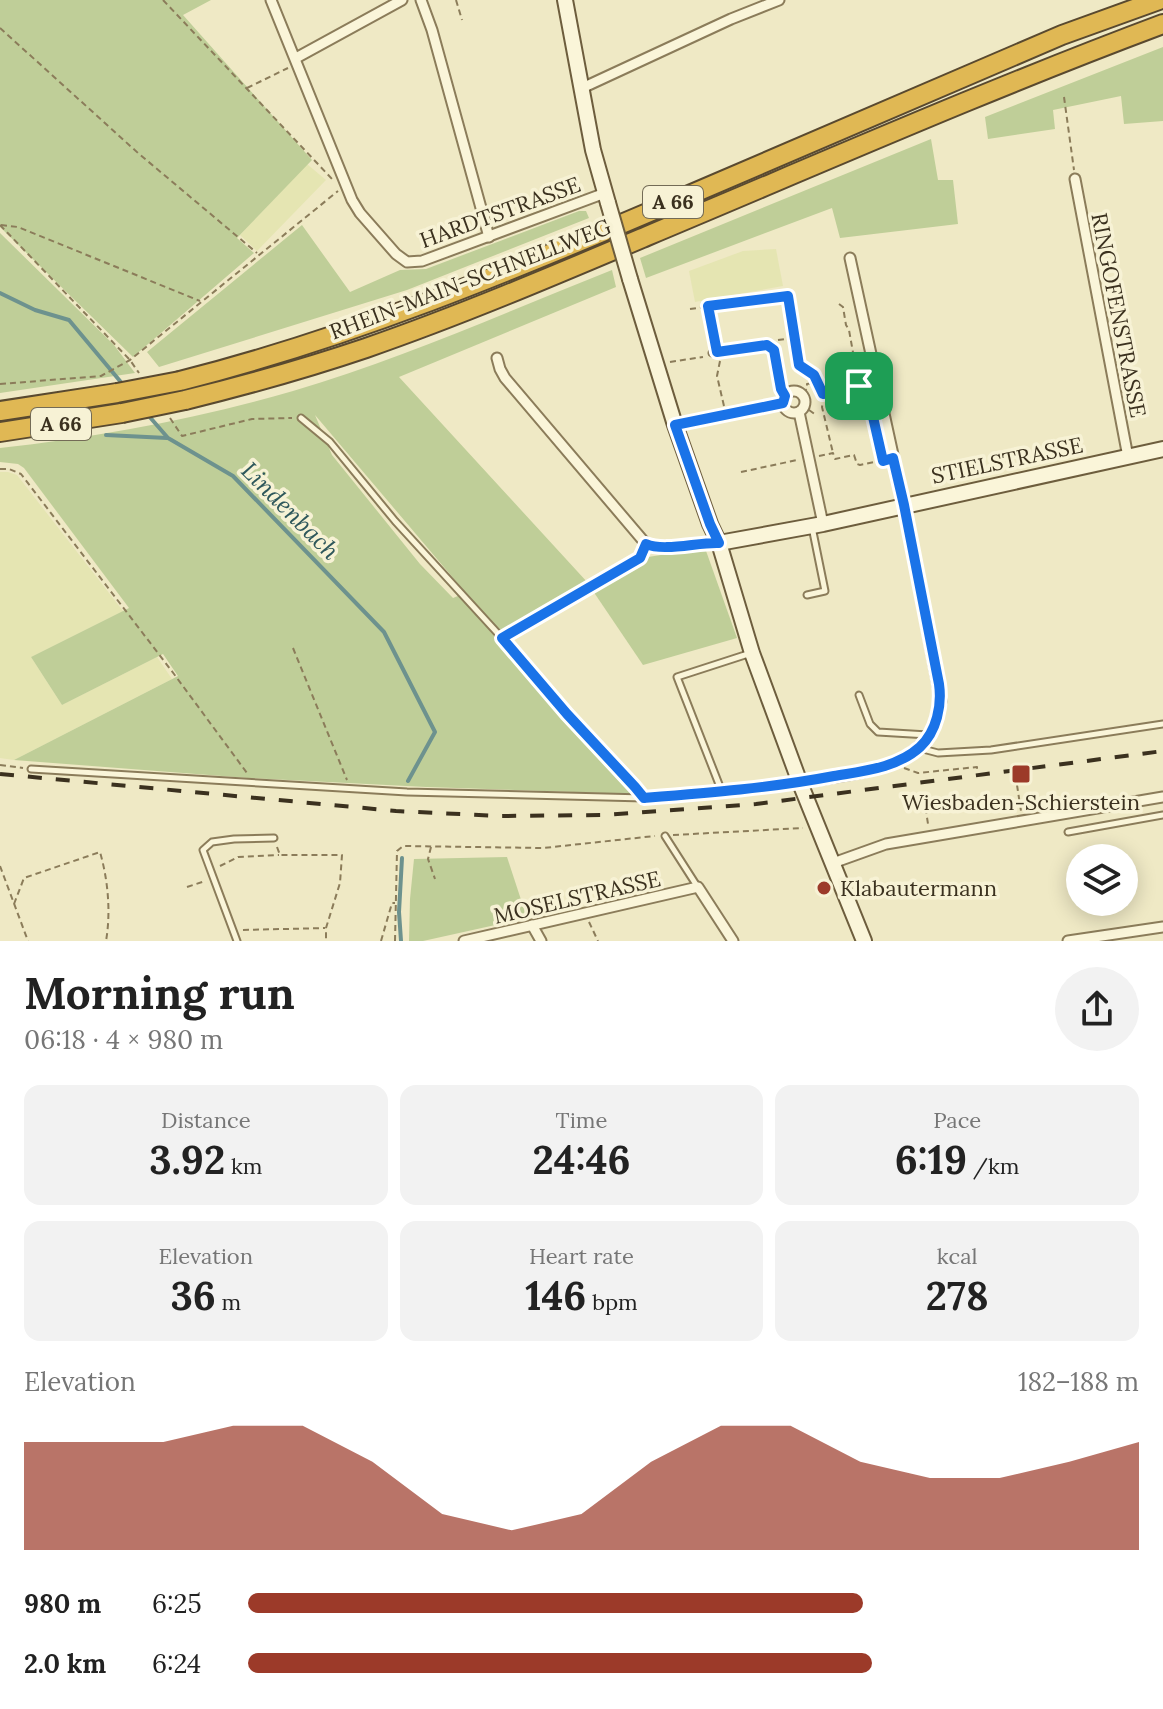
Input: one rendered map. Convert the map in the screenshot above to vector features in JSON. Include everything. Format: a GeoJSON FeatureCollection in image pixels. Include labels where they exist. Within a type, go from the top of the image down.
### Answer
{"type":"FeatureCollection","features":[{"type":"Feature","properties":{"kind":"highway","name":"RHEIN-MAIN-SCHNELLWEG"},"geometry":{"type":"LineString","coordinates":[[0,411],[180,381],[300,348],[358,328],[484,281],[1062,35],[1159,0]]}},
{"type":"Feature","properties":{"kind":"highway","name":"RHEIN-MAIN-SCHNELLWEG"},"geometry":{"type":"LineString","coordinates":[[0,432],[185,400],[367,348],[602,255],[1074,57],[1163,24]]}},
{"type":"Feature","properties":{"kind":"street"},"geometry":{"type":"LineString","coordinates":[[271,0],[345,185]]}},
{"type":"Feature","properties":{"kind":"street"},"geometry":{"type":"LineString","coordinates":[[297,60],[402,0]]}},
{"type":"Feature","properties":{"kind":"street"},"geometry":{"type":"LineString","coordinates":[[421,0],[489,237]]}},
{"type":"Feature","properties":{"kind":"street"},"geometry":{"type":"LineString","coordinates":[[565,0],[593,150],[675,425],[719,543],[752,653],[864,941]]}},
{"type":"Feature","properties":{"kind":"street"},"geometry":{"type":"LineString","coordinates":[[580,89],[779,0]]}},
{"type":"Feature","properties":{"kind":"street","name":"RINGOFENSTRASSE"},"geometry":{"type":"LineString","coordinates":[[1075,179],[1128,457]]}},
{"type":"Feature","properties":{"kind":"street","name":"HARDTSTRASSE"},"geometry":{"type":"LineString","coordinates":[[345,185],[360,213],[396,254],[407,262],[422,261],[607,198]]}},
{"type":"Feature","properties":{"kind":"street"},"geometry":{"type":"LineString","coordinates":[[800,783],[891,764],[919,748],[929,735],[939,712],[940,690],[904,505],[850,258]]}},
{"type":"Feature","properties":{"kind":"street"},"geometry":{"type":"LineString","coordinates":[[497,358],[505,378],[646,544],[662,548],[719,543]]}},
{"type":"Feature","properties":{"kind":"street"},"geometry":{"type":"LineString","coordinates":[[675,425],[726,415],[784,399],[793,391],[806,390],[806,404],[799,412],[789,412],[784,399]]}},
{"type":"Feature","properties":{"kind":"street"},"geometry":{"type":"LineString","coordinates":[[799,412],[813,457],[818,525]]}},
{"type":"Feature","properties":{"kind":"street","name":"STIELSTRASSE"},"geometry":{"type":"LineString","coordinates":[[719,543],[818,525],[1163,449]]}},
{"type":"Feature","properties":{"kind":"street"},"geometry":{"type":"LineString","coordinates":[[833,863],[886,844],[1163,797]]}},
{"type":"Feature","properties":{"kind":"street"},"geometry":{"type":"LineString","coordinates":[[698,887],[733,941]]}},
{"type":"Feature","properties":{"kind":"street","name":"MOSELSTRASSE"},"geometry":{"type":"LineString","coordinates":[[464,941],[698,887]]}},
{"type":"Feature","properties":{"kind":"street"},"geometry":{"type":"LineString","coordinates":[[532,925],[541,941]]}},
{"type":"Feature","properties":{"kind":"street"},"geometry":{"type":"LineString","coordinates":[[1068,941],[1163,927]]}},
{"type":"Feature","properties":{"kind":"lane"},"geometry":{"type":"LineString","coordinates":[[714,352],[767,345],[774,350],[784,399]]}},
{"type":"Feature","properties":{"kind":"lane"},"geometry":{"type":"LineString","coordinates":[[301,418],[330,442],[395,521],[644,798]]}},
{"type":"Feature","properties":{"kind":"lane"},"geometry":{"type":"LineString","coordinates":[[807,595],[825,591],[818,525]]}},
{"type":"Feature","properties":{"kind":"lane"},"geometry":{"type":"LineString","coordinates":[[722,792],[677,677],[752,653]]}},
{"type":"Feature","properties":{"kind":"lane"},"geometry":{"type":"LineString","coordinates":[[859,695],[870,724],[878,732],[929,735]]}},
{"type":"Feature","properties":{"kind":"lane"},"geometry":{"type":"LineString","coordinates":[[919,748],[938,753],[991,750],[1163,724]]}},
{"type":"Feature","properties":{"kind":"lane"},"geometry":{"type":"LineString","coordinates":[[31,769],[407,792],[644,798],[800,783]]}},
{"type":"Feature","properties":{"kind":"lane"},"geometry":{"type":"LineString","coordinates":[[1068,832],[1163,815]]}},
{"type":"Feature","properties":{"kind":"lane"},"geometry":{"type":"LineString","coordinates":[[665,836],[698,887]]}},
{"type":"Feature","properties":{"kind":"lane"},"geometry":{"type":"LineString","coordinates":[[237,941],[203,850],[212,842],[274,838]]}},
{"type":"Feature","properties":{"kind":"path"},"geometry":{"type":"LineString","coordinates":[[0,384],[101,376],[130,360],[345,185],[331,179],[163,0]]}},
{"type":"Feature","properties":{"kind":"path"},"geometry":{"type":"LineString","coordinates":[[456,0],[462,20]]}},
{"type":"Feature","properties":{"kind":"path"},"geometry":{"type":"LineString","coordinates":[[0,28],[138,153],[258,254]]}},
{"type":"Feature","properties":{"kind":"path"},"geometry":{"type":"LineString","coordinates":[[246,89],[297,60]]}},
{"type":"Feature","properties":{"kind":"path"},"geometry":{"type":"LineString","coordinates":[[1064,97],[1075,179]]}},
{"type":"Feature","properties":{"kind":"path"},"geometry":{"type":"LineString","coordinates":[[0,225],[18,227],[201,301]]}},
{"type":"Feature","properties":{"kind":"path"},"geometry":{"type":"LineString","coordinates":[[0,225],[130,360]]}},
{"type":"Feature","properties":{"kind":"path"},"geometry":{"type":"LineString","coordinates":[[690,309],[788,296],[799,365],[814,375],[823,394],[822,409],[835,459],[854,455],[860,465],[893,458]]}},
{"type":"Feature","properties":{"kind":"path"},"geometry":{"type":"LineString","coordinates":[[839,304],[843,307],[849,330],[859,386],[868,395]]}},
{"type":"Feature","properties":{"kind":"path"},"geometry":{"type":"LineString","coordinates":[[708,306],[714,352]]}},
{"type":"Feature","properties":{"kind":"path"},"geometry":{"type":"LineString","coordinates":[[719,361],[717,376],[721,382],[726,415]]}},
{"type":"Feature","properties":{"kind":"path"},"geometry":{"type":"LineString","coordinates":[[806,390],[807,384],[816,383]]}},
{"type":"Feature","properties":{"kind":"path"},"geometry":{"type":"LineString","coordinates":[[823,394],[859,386]]}},
{"type":"Feature","properties":{"kind":"path"},"geometry":{"type":"LineString","coordinates":[[811,411],[822,409]]}},
{"type":"Feature","properties":{"kind":"path"},"geometry":{"type":"LineString","coordinates":[[182,436],[252,419],[301,418]]}},
{"type":"Feature","properties":{"kind":"path"},"geometry":{"type":"LineString","coordinates":[[741,472],[833,453]]}},
{"type":"Feature","properties":{"kind":"path"},"geometry":{"type":"LineString","coordinates":[[0,469],[21,474],[255,783]]}},
{"type":"Feature","properties":{"kind":"path"},"geometry":{"type":"LineString","coordinates":[[502,638],[640,558],[646,544]]}},
{"type":"Feature","properties":{"kind":"path"},"geometry":{"type":"LineString","coordinates":[[293,648],[351,789]]}},
{"type":"Feature","properties":{"kind":"path"},"geometry":{"type":"LineString","coordinates":[[891,764],[918,773],[977,767],[977,772]]}},
{"type":"Feature","properties":{"kind":"path"},"geometry":{"type":"LineString","coordinates":[[0,765],[31,769]]}},
{"type":"Feature","properties":{"kind":"path"},"geometry":{"type":"LineString","coordinates":[[1017,785],[1023,821]]}},
{"type":"Feature","properties":{"kind":"path"},"geometry":{"type":"LineString","coordinates":[[924,798],[930,837]]}},
{"type":"Feature","properties":{"kind":"path"},"geometry":{"type":"LineString","coordinates":[[395,941],[397,851],[403,846],[543,848],[637,837],[798,827],[820,831]]}},
{"type":"Feature","properties":{"kind":"path"},"geometry":{"type":"LineString","coordinates":[[274,838],[280,855]]}},
{"type":"Feature","properties":{"kind":"path"},"geometry":{"type":"LineString","coordinates":[[431,847],[428,859],[435,879]]}},
{"type":"Feature","properties":{"kind":"path"},"geometry":{"type":"LineString","coordinates":[[14,904],[24,878],[100,852],[106,874],[106,941]]}},
{"type":"Feature","properties":{"kind":"path"},"geometry":{"type":"LineString","coordinates":[[211,871],[238,857],[342,855],[340,883],[326,928],[326,941]]}},
{"type":"Feature","properties":{"kind":"path"},"geometry":{"type":"LineString","coordinates":[[0,866],[28,941]]}},
{"type":"Feature","properties":{"kind":"path"},"geometry":{"type":"LineString","coordinates":[[187,887],[214,878]]}},
{"type":"Feature","properties":{"kind":"path"},"geometry":{"type":"LineString","coordinates":[[381,941],[392,903],[395,903]]}},
{"type":"Feature","properties":{"kind":"path"},"geometry":{"type":"LineString","coordinates":[[585,913],[598,941]]}},
{"type":"Feature","properties":{"kind":"path"},"geometry":{"type":"LineString","coordinates":[[233,930],[326,928]]}},
{"type":"Feature","properties":{"kind":"green space"},"geometry":{"type":"Polygon","coordinates":[[[0,0],[211,0],[183,15],[312,160],[237,238],[254,253],[133,357],[0,227],[0,0]]]}},
{"type":"Feature","properties":{"kind":"green space"},"geometry":{"type":"Polygon","coordinates":[[[1163,47],[1163,121],[1124,124],[1121,96],[1053,110],[1055,129],[988,139],[985,117],[1163,47]]]}},
{"type":"Feature","properties":{"kind":"green space"},"geometry":{"type":"Polygon","coordinates":[[[931,139],[938,180],[953,180],[958,224],[840,238],[832,208],[646,278],[640,258],[931,139]]]}},
{"type":"Feature","properties":{"kind":"green space"},"geometry":{"type":"Polygon","coordinates":[[[307,164],[326,180],[257,251],[240,235],[307,164]]]}},
{"type":"Feature","properties":{"kind":"green space"},"geometry":{"type":"Polygon","coordinates":[[[586,211],[589,218],[407,290],[159,367],[147,352],[302,225],[350,292],[400,270],[426,269],[586,211]]]}},
{"type":"Feature","properties":{"kind":"green space"},"geometry":{"type":"Polygon","coordinates":[[[0,233],[114,345],[135,373],[0,393],[0,233]]]}},
{"type":"Feature","properties":{"kind":"green space"},"geometry":{"type":"Polygon","coordinates":[[[776,249],[783,286],[695,302],[689,271],[743,251],[776,249]]]}},
{"type":"Feature","properties":{"kind":"green space"},"geometry":{"type":"Polygon","coordinates":[[[612,270],[616,287],[399,377],[588,583],[509,637],[504,645],[633,794],[248,778],[14,760],[178,676],[163,654],[62,705],[31,657],[129,608],[24,468],[18,464],[0,462],[0,448],[148,426],[293,391],[414,350],[612,270]],[[315,415],[332,455],[420,564],[453,598],[465,592],[315,415]]]}},
{"type":"Feature","properties":{"kind":"green space"},"geometry":{"type":"Polygon","coordinates":[[[0,472],[17,475],[123,611],[31,657],[62,705],[157,657],[172,679],[14,760],[0,758],[0,472]]]}},
{"type":"Feature","properties":{"kind":"green space"},"geometry":{"type":"Polygon","coordinates":[[[705,548],[737,638],[643,665],[593,591],[648,557],[705,548]]]}},
{"type":"Feature","properties":{"kind":"green space"},"geometry":{"type":"Polygon","coordinates":[[[507,857],[527,918],[423,941],[409,941],[414,859],[507,857]]]}},
{"type":"Feature","properties":{"kind":"waterway","name":"Lindenbach"},"geometry":{"type":"LineString","coordinates":[[0,293],[35,310],[69,320],[125,387]]}},
{"type":"Feature","properties":{"kind":"waterway","name":"Lindenbach"},"geometry":{"type":"LineString","coordinates":[[148,415],[168,438],[233,476],[384,632],[435,732],[408,781]]}},
{"type":"Feature","properties":{"kind":"waterway"},"geometry":{"type":"LineString","coordinates":[[106,435],[167,438]]}},
{"type":"Feature","properties":{"kind":"waterway","name":"Lindenbach"},"geometry":{"type":"LineString","coordinates":[[401,941],[402,858]]}},
{"type":"Feature","properties":{"kind":"railway"},"geometry":{"type":"LineString","coordinates":[[0,774],[396,811],[499,816],[603,815],[756,804],[1163,751]]}},
{"type":"Feature","properties":{"kind":"place","name":"Wiesbaden-Schierstein"},"geometry":{"type":"Point","coordinates":[1021,774]}},
{"type":"Feature","properties":{"kind":"place","name":"Klabautermann"},"geometry":{"type":"Point","coordinates":[824,888]}},
{"type":"Feature","properties":{"kind":"route"},"geometry":{"type":"LineString","coordinates":[[788,296],[799,365],[814,375],[823,394],[859,386],[868,395],[883,461],[893,458],[904,505],[940,690],[939,712],[929,735],[909,756],[877,768],[800,783],[644,798],[502,638],[640,558],[646,544],[662,548],[719,543],[675,425],[783,403],[785,396],[774,350],[767,345],[717,352],[708,306],[788,296]]}}]}
